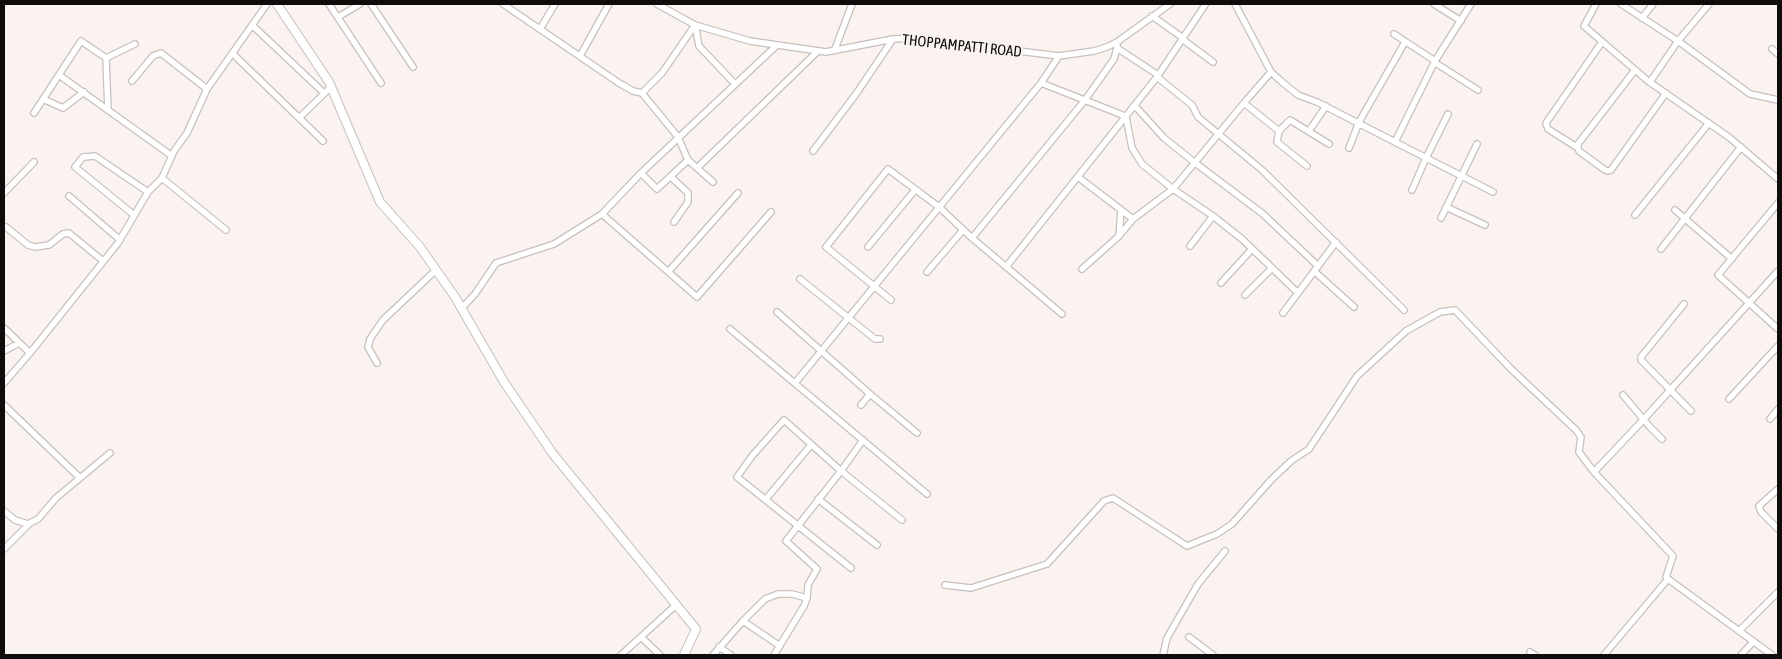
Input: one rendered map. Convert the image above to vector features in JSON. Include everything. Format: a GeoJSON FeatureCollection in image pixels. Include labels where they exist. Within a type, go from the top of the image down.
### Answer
{"type":"FeatureCollection","features":[{"type":"Feature","properties":{"kind":"street"},"geometry":{"type":"LineString","coordinates":[[4,383],[118,244],[119,239],[132,221],[148,192],[162,178],[172,156],[187,133],[207,89],[267,4]]}},
{"type":"Feature","properties":{"kind":"street"},"geometry":{"type":"LineString","coordinates":[[277,4],[331,86],[380,202],[420,247],[436,270],[462,308],[504,382],[554,454],[696,629],[684,655]]}},
{"type":"Feature","properties":{"kind":"street"},"geometry":{"type":"LineString","coordinates":[[329,4],[381,83]]}},
{"type":"Feature","properties":{"kind":"street"},"geometry":{"type":"LineString","coordinates":[[338,17],[360,4]]}},
{"type":"Feature","properties":{"kind":"street"},"geometry":{"type":"LineString","coordinates":[[372,4],[413,67]]}},
{"type":"Feature","properties":{"kind":"street"},"geometry":{"type":"LineString","coordinates":[[503,4],[619,83],[642,93],[678,137],[688,160],[713,182]]}},
{"type":"Feature","properties":{"kind":"street"},"geometry":{"type":"LineString","coordinates":[[540,29],[555,4]]}},
{"type":"Feature","properties":{"kind":"street"},"geometry":{"type":"LineString","coordinates":[[580,56],[609,4]]}},
{"type":"Feature","properties":{"kind":"street","name":"THOPPAMPATTI ROAD"},"geometry":{"type":"LineString","coordinates":[[659,4],[694,25],[750,41],[776,46],[826,52],[893,39],[913,38],[1059,56],[1094,52],[1117,45],[1152,16],[1170,4]]}},
{"type":"Feature","properties":{"kind":"street"},"geometry":{"type":"LineString","coordinates":[[835,50],[852,4]]}},
{"type":"Feature","properties":{"kind":"street"},"geometry":{"type":"LineString","coordinates":[[1235,4],[1272,72],[1298,95],[1359,122],[1493,192]]}},
{"type":"Feature","properties":{"kind":"street"},"geometry":{"type":"LineString","coordinates":[[1434,4],[1461,21]]}},
{"type":"Feature","properties":{"kind":"street"},"geometry":{"type":"LineString","coordinates":[[1395,142],[1434,62],[1471,4]]}},
{"type":"Feature","properties":{"kind":"street"},"geometry":{"type":"LineString","coordinates":[[1596,4],[1584,26],[1650,82],[1741,147],[1778,179]]}},
{"type":"Feature","properties":{"kind":"street"},"geometry":{"type":"LineString","coordinates":[[1621,4],[1678,41],[1750,94],[1778,100]]}},
{"type":"Feature","properties":{"kind":"street"},"geometry":{"type":"LineString","coordinates":[[1642,18],[1653,4]]}},
{"type":"Feature","properties":{"kind":"street"},"geometry":{"type":"LineString","coordinates":[[1650,82],[1678,41],[1709,4]]}},
{"type":"Feature","properties":{"kind":"street"},"geometry":{"type":"LineString","coordinates":[[1006,267],[1135,106],[1183,39],[1204,5]]}},
{"type":"Feature","properties":{"kind":"street"},"geometry":{"type":"LineString","coordinates":[[1152,16],[1212,62]]}},
{"type":"Feature","properties":{"kind":"street"},"geometry":{"type":"LineString","coordinates":[[252,25],[324,93]]}},
{"type":"Feature","properties":{"kind":"street"},"geometry":{"type":"LineString","coordinates":[[642,93],[662,73],[694,25]]}},
{"type":"Feature","properties":{"kind":"street"},"geometry":{"type":"LineString","coordinates":[[694,25],[699,46],[735,84]]}},
{"type":"Feature","properties":{"kind":"street"},"geometry":{"type":"LineString","coordinates":[[1394,34],[1478,90]]}},
{"type":"Feature","properties":{"kind":"street"},"geometry":{"type":"LineString","coordinates":[[813,150],[856,94],[893,39]]}},
{"type":"Feature","properties":{"kind":"street"},"geometry":{"type":"LineString","coordinates":[[34,113],[81,40],[106,58]]}},
{"type":"Feature","properties":{"kind":"street"},"geometry":{"type":"LineString","coordinates":[[1349,148],[1359,122],[1405,42]]}},
{"type":"Feature","properties":{"kind":"street"},"geometry":{"type":"LineString","coordinates":[[1602,42],[1546,124],[1548,129],[1578,148],[1579,151],[1608,171],[1611,170],[1666,94]]}},
{"type":"Feature","properties":{"kind":"street"},"geometry":{"type":"LineString","coordinates":[[106,58],[136,44]]}},
{"type":"Feature","properties":{"kind":"street"},"geometry":{"type":"LineString","coordinates":[[972,238],[1085,100],[1114,59],[1117,45],[1192,106],[1198,117],[1262,170],[1404,310]]}},
{"type":"Feature","properties":{"kind":"street"},"geometry":{"type":"LineString","coordinates":[[462,308],[475,294],[496,263],[554,244],[602,214],[641,172],[776,46]]}},
{"type":"Feature","properties":{"kind":"street"},"geometry":{"type":"LineString","coordinates":[[1772,49],[1778,54]]}},
{"type":"Feature","properties":{"kind":"street"},"geometry":{"type":"LineString","coordinates":[[697,168],[818,51]]}},
{"type":"Feature","properties":{"kind":"street"},"geometry":{"type":"LineString","coordinates":[[132,81],[153,56],[162,53],[207,89]]}},
{"type":"Feature","properties":{"kind":"street"},"geometry":{"type":"LineString","coordinates":[[233,54],[323,141]]}},
{"type":"Feature","properties":{"kind":"street"},"geometry":{"type":"LineString","coordinates":[[795,383],[1041,83],[1059,56]]}},
{"type":"Feature","properties":{"kind":"street"},"geometry":{"type":"LineString","coordinates":[[106,58],[108,110]]}},
{"type":"Feature","properties":{"kind":"street"},"geometry":{"type":"LineString","coordinates":[[1578,148],[1578,144],[1635,70]]}},
{"type":"Feature","properties":{"kind":"street"},"geometry":{"type":"LineString","coordinates":[[1082,269],[1119,236],[1133,219],[1173,189],[1244,102],[1272,72]]}},
{"type":"Feature","properties":{"kind":"street"},"geometry":{"type":"LineString","coordinates":[[59,75],[172,156]]}},
{"type":"Feature","properties":{"kind":"street"},"geometry":{"type":"LineString","coordinates":[[1041,83],[1126,117]]}},
{"type":"Feature","properties":{"kind":"street"},"geometry":{"type":"LineString","coordinates":[[299,118],[331,86]]}},
{"type":"Feature","properties":{"kind":"street"},"geometry":{"type":"LineString","coordinates":[[43,99],[63,108],[84,92]]}},
{"type":"Feature","properties":{"kind":"street"},"geometry":{"type":"LineString","coordinates":[[1244,102],[1279,131]]}},
{"type":"Feature","properties":{"kind":"street"},"geometry":{"type":"LineString","coordinates":[[1135,106],[1164,138],[1263,214],[1354,307]]}},
{"type":"Feature","properties":{"kind":"street"},"geometry":{"type":"LineString","coordinates":[[1309,131],[1326,106]]}},
{"type":"Feature","properties":{"kind":"street"},"geometry":{"type":"LineString","coordinates":[[1412,190],[1448,114]]}},
{"type":"Feature","properties":{"kind":"street"},"geometry":{"type":"LineString","coordinates":[[1126,117],[1132,148],[1142,164],[1173,189],[1213,216],[1252,249],[1298,293]]}},
{"type":"Feature","properties":{"kind":"street"},"geometry":{"type":"LineString","coordinates":[[1307,166],[1277,142],[1279,131],[1290,120],[1330,144]]}},
{"type":"Feature","properties":{"kind":"street"},"geometry":{"type":"LineString","coordinates":[[1634,215],[1709,124]]}},
{"type":"Feature","properties":{"kind":"street"},"geometry":{"type":"LineString","coordinates":[[1441,218],[1477,144]]}},
{"type":"Feature","properties":{"kind":"street"},"geometry":{"type":"LineString","coordinates":[[1661,249],[1741,147]]}},
{"type":"Feature","properties":{"kind":"street"},"geometry":{"type":"LineString","coordinates":[[134,215],[75,167],[83,157],[96,156],[148,192]]}},
{"type":"Feature","properties":{"kind":"street"},"geometry":{"type":"LineString","coordinates":[[641,172],[657,189],[671,178],[688,160]]}},
{"type":"Feature","properties":{"kind":"street"},"geometry":{"type":"LineString","coordinates":[[4,193],[34,162]]}},
{"type":"Feature","properties":{"kind":"street"},"geometry":{"type":"LineString","coordinates":[[890,300],[826,247],[888,169],[939,207],[972,238],[1062,314]]}},
{"type":"Feature","properties":{"kind":"street"},"geometry":{"type":"LineString","coordinates":[[1078,177],[1133,219]]}},
{"type":"Feature","properties":{"kind":"street"},"geometry":{"type":"LineString","coordinates":[[162,178],[226,230]]}},
{"type":"Feature","properties":{"kind":"street"},"geometry":{"type":"LineString","coordinates":[[671,178],[688,193],[688,202],[674,222]]}},
{"type":"Feature","properties":{"kind":"street"},"geometry":{"type":"LineString","coordinates":[[868,246],[915,190]]}},
{"type":"Feature","properties":{"kind":"street"},"geometry":{"type":"LineString","coordinates":[[669,272],[738,193]]}},
{"type":"Feature","properties":{"kind":"street"},"geometry":{"type":"LineString","coordinates":[[69,196],[119,239]]}},
{"type":"Feature","properties":{"kind":"street"},"geometry":{"type":"LineString","coordinates":[[1778,203],[1718,275],[1778,329]]}},
{"type":"Feature","properties":{"kind":"street"},"geometry":{"type":"LineString","coordinates":[[1446,207],[1485,225]]}},
{"type":"Feature","properties":{"kind":"street"},"geometry":{"type":"LineString","coordinates":[[1119,236],[1121,210]]}},
{"type":"Feature","properties":{"kind":"street"},"geometry":{"type":"LineString","coordinates":[[1675,210],[1732,259]]}},
{"type":"Feature","properties":{"kind":"street"},"geometry":{"type":"LineString","coordinates":[[602,214],[698,297],[771,212]]}},
{"type":"Feature","properties":{"kind":"street"},"geometry":{"type":"LineString","coordinates":[[1190,246],[1213,216]]}},
{"type":"Feature","properties":{"kind":"street"},"geometry":{"type":"LineString","coordinates":[[6,227],[28,245],[35,247],[50,246],[63,234],[69,233],[103,261]]}},
{"type":"Feature","properties":{"kind":"street"},"geometry":{"type":"LineString","coordinates":[[927,272],[963,230]]}},
{"type":"Feature","properties":{"kind":"street"},"geometry":{"type":"LineString","coordinates":[[1283,313],[1336,242]]}},
{"type":"Feature","properties":{"kind":"street"},"geometry":{"type":"LineString","coordinates":[[1221,283],[1252,249]]}},
{"type":"Feature","properties":{"kind":"street"},"geometry":{"type":"LineString","coordinates":[[1245,295],[1272,268]]}},
{"type":"Feature","properties":{"kind":"street"},"geometry":{"type":"LineString","coordinates":[[377,363],[368,348],[370,339],[383,320],[436,270]]}},
{"type":"Feature","properties":{"kind":"street"},"geometry":{"type":"LineString","coordinates":[[1594,472],[1778,271]]}},
{"type":"Feature","properties":{"kind":"street"},"geometry":{"type":"LineString","coordinates":[[800,279],[875,339],[880,338]]}},
{"type":"Feature","properties":{"kind":"street"},"geometry":{"type":"LineString","coordinates":[[1684,304],[1641,357],[1641,360],[1691,411]]}},
{"type":"Feature","properties":{"kind":"street"},"geometry":{"type":"LineString","coordinates":[[945,585],[971,588],[1048,564],[1104,500],[1113,498],[1187,546],[1217,534],[1232,524],[1290,461],[1309,448],[1357,376],[1406,331],[1424,319],[1440,312],[1455,310],[1511,369],[1576,430],[1581,437],[1579,452],[1594,472],[1673,556],[1666,577],[1772,655]]}},
{"type":"Feature","properties":{"kind":"street"},"geometry":{"type":"LineString","coordinates":[[777,312],[917,433]]}},
{"type":"Feature","properties":{"kind":"street"},"geometry":{"type":"LineString","coordinates":[[4,328],[30,353]]}},
{"type":"Feature","properties":{"kind":"street"},"geometry":{"type":"LineString","coordinates":[[730,330],[927,494]]}},
{"type":"Feature","properties":{"kind":"street"},"geometry":{"type":"LineString","coordinates":[[4,351],[19,343]]}},
{"type":"Feature","properties":{"kind":"street"},"geometry":{"type":"LineString","coordinates":[[1729,399],[1778,346]]}},
{"type":"Feature","properties":{"kind":"street"},"geometry":{"type":"LineString","coordinates":[[860,405],[870,394]]}},
{"type":"Feature","properties":{"kind":"street"},"geometry":{"type":"LineString","coordinates":[[1623,395],[1662,439]]}},
{"type":"Feature","properties":{"kind":"street"},"geometry":{"type":"LineString","coordinates":[[4,405],[80,478]]}},
{"type":"Feature","properties":{"kind":"street"},"geometry":{"type":"LineString","coordinates":[[1770,419],[1778,409]]}},
{"type":"Feature","properties":{"kind":"street"},"geometry":{"type":"LineString","coordinates":[[851,568],[737,477],[752,456],[784,420],[811,445],[902,520]]}},
{"type":"Feature","properties":{"kind":"street"},"geometry":{"type":"LineString","coordinates":[[774,655],[807,598],[808,585],[817,569],[786,541],[842,471],[863,440]]}},
{"type":"Feature","properties":{"kind":"street"},"geometry":{"type":"LineString","coordinates":[[766,499],[811,445]]}},
{"type":"Feature","properties":{"kind":"street"},"geometry":{"type":"LineString","coordinates":[[4,549],[28,524],[38,519],[56,498],[110,453]]}},
{"type":"Feature","properties":{"kind":"street"},"geometry":{"type":"LineString","coordinates":[[1778,489],[1759,506],[1761,512],[1778,529]]}},
{"type":"Feature","properties":{"kind":"street"},"geometry":{"type":"LineString","coordinates":[[818,499],[877,545]]}},
{"type":"Feature","properties":{"kind":"street"},"geometry":{"type":"LineString","coordinates":[[4,511],[14,520],[28,524]]}},
{"type":"Feature","properties":{"kind":"street"},"geometry":{"type":"LineString","coordinates":[[1163,655],[1167,638],[1198,584],[1225,552]]}},
{"type":"Feature","properties":{"kind":"street"},"geometry":{"type":"LineString","coordinates":[[1604,655],[1668,579]]}},
{"type":"Feature","properties":{"kind":"street"},"geometry":{"type":"LineString","coordinates":[[1739,631],[1778,592]]}},
{"type":"Feature","properties":{"kind":"street"},"geometry":{"type":"LineString","coordinates":[[713,655],[765,599],[778,594],[792,594],[807,598]]}},
{"type":"Feature","properties":{"kind":"street"},"geometry":{"type":"LineString","coordinates":[[621,655],[676,605]]}},
{"type":"Feature","properties":{"kind":"street"},"geometry":{"type":"LineString","coordinates":[[743,621],[780,646]]}},
{"type":"Feature","properties":{"kind":"street"},"geometry":{"type":"LineString","coordinates":[[641,637],[660,655]]}},
{"type":"Feature","properties":{"kind":"street"},"geometry":{"type":"LineString","coordinates":[[1188,637],[1213,655]]}},
{"type":"Feature","properties":{"kind":"street"},"geometry":{"type":"LineString","coordinates":[[1742,655],[1753,642]]}},
{"type":"Feature","properties":{"kind":"street"},"geometry":{"type":"LineString","coordinates":[[719,647],[731,655]]}}]}
